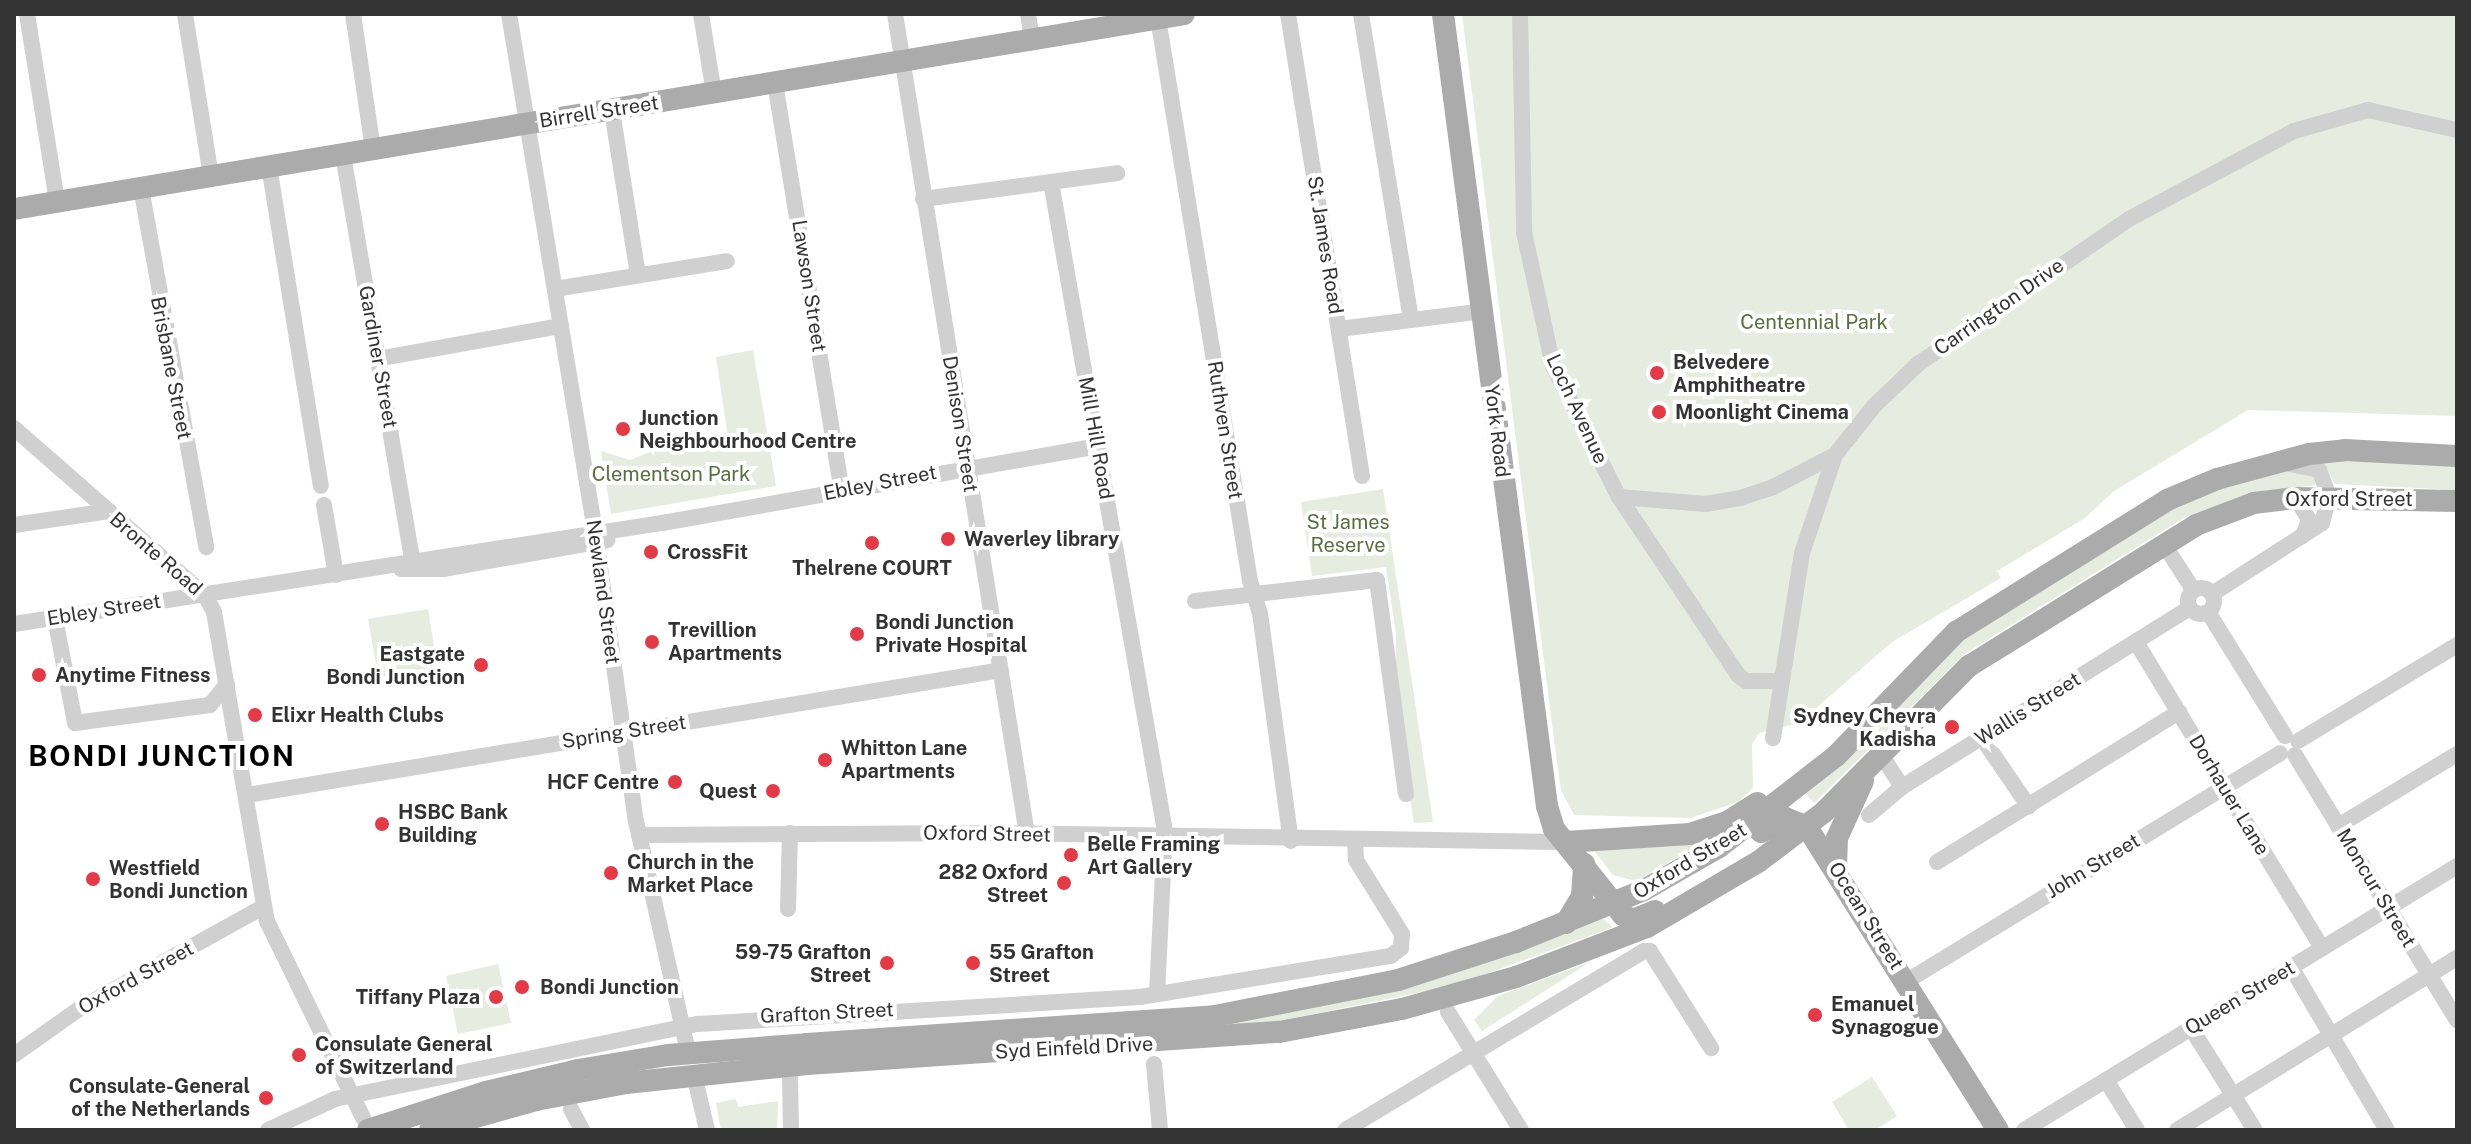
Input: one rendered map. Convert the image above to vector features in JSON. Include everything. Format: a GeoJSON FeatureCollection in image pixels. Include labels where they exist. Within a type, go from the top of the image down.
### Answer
{"type":"FeatureCollection","features":[{"type":"Feature","properties":{"kind":"main road","name":"Birrell Street"},"geometry":{"type":"LineString","coordinates":[[14,209],[1184,14]]}},
{"type":"Feature","properties":{"kind":"main road","name":"York Road"},"geometry":{"type":"LineString","coordinates":[[1443,14],[1545,799],[1553,828],[1565,842]]}},
{"type":"Feature","properties":{"kind":"main road","name":"Oxford Street"},"geometry":{"type":"LineString","coordinates":[[1565,842],[1615,904],[1719,847],[1836,756],[1916,670],[1967,625],[2167,500],[2270,463],[2345,450],[2457,456]]}},
{"type":"Feature","properties":{"kind":"main road","name":"Oxford Street"},"geometry":{"type":"LineString","coordinates":[[1702,898],[1807,827],[1864,776],[1969,666],[2163,543],[2234,509],[2296,498],[2329,496],[2457,501]]}},
{"type":"Feature","properties":{"kind":"main road"},"geometry":{"type":"LineString","coordinates":[[1565,842],[1681,836],[1727,822],[1772,792],[1916,670]]}},
{"type":"Feature","properties":{"kind":"main road"},"geometry":{"type":"LineString","coordinates":[[1836,866],[1837,838],[1859,797],[1864,776]]}},
{"type":"Feature","properties":{"kind":"main road"},"geometry":{"type":"LineString","coordinates":[[1719,847],[1745,842],[1785,818],[1807,827]]}},
{"type":"Feature","properties":{"kind":"main road","name":"Ocean Street"},"geometry":{"type":"LineString","coordinates":[[1807,827],[1836,866],[1998,1130]]}},
{"type":"Feature","properties":{"kind":"main road"},"geometry":{"type":"LineString","coordinates":[[1566,923],[1582,896],[1584,864]]}},
{"type":"Feature","properties":{"kind":"main road"},"geometry":{"type":"LineString","coordinates":[[1615,904],[1633,920],[1702,898]]}},
{"type":"Feature","properties":{"kind":"main road","name":"Syd Einfeld Drive"},"geometry":{"type":"LineString","coordinates":[[366,1124],[578,1070],[668,1055],[798,1054],[1217,1039],[1341,1021],[1516,977],[1623,938],[1702,898]]}},
{"type":"Feature","properties":{"kind":"main road","name":"Syd Einfeld Drive"},"geometry":{"type":"LineString","coordinates":[[430,1130],[536,1100],[798,1054],[1155,1023],[1276,1007],[1413,976],[1615,904]]}},
{"type":"Feature","properties":{"kind":"street"},"geometry":{"type":"LineString","coordinates":[[27,14],[57,202]]}},
{"type":"Feature","properties":{"kind":"street"},"geometry":{"type":"LineString","coordinates":[[185,14],[211,176]]}},
{"type":"Feature","properties":{"kind":"street"},"geometry":{"type":"LineString","coordinates":[[353,14],[373,150]]}},
{"type":"Feature","properties":{"kind":"street","name":"Newland Street"},"geometry":{"type":"LineString","coordinates":[[509,14],[596,537],[639,835],[681,1038]]}},
{"type":"Feature","properties":{"kind":"street"},"geometry":{"type":"LineString","coordinates":[[701,14],[714,93]]}},
{"type":"Feature","properties":{"kind":"street","name":"Denison Street"},"geometry":{"type":"LineString","coordinates":[[895,14],[1027,834]]}},
{"type":"Feature","properties":{"kind":"street"},"geometry":{"type":"LineString","coordinates":[[1028,14],[1032,39]]}},
{"type":"Feature","properties":{"kind":"street","name":"St. James Road"},"geometry":{"type":"LineString","coordinates":[[1288,14],[1362,476]]}},
{"type":"Feature","properties":{"kind":"street"},"geometry":{"type":"LineString","coordinates":[[1361,14],[1411,319]]}},
{"type":"Feature","properties":{"kind":"street","name":"Loch Avenue"},"geometry":{"type":"LineString","coordinates":[[1520,14],[1524,232],[1536,307],[1553,366],[1619,497],[1738,675],[1746,681],[1780,681]]}},
{"type":"Feature","properties":{"kind":"street","name":"Ruthven Street"},"geometry":{"type":"LineString","coordinates":[[1158,18],[1254,594],[1291,841]]}},
{"type":"Feature","properties":{"kind":"street","name":"Lawson Street"},"geometry":{"type":"LineString","coordinates":[[775,83],[842,490]]}},
{"type":"Feature","properties":{"kind":"street"},"geometry":{"type":"LineString","coordinates":[[612,111],[638,275]]}},
{"type":"Feature","properties":{"kind":"street","name":"Carrington Drive"},"geometry":{"type":"LineString","coordinates":[[1773,738],[1802,553],[1835,455],[1874,406],[1925,358],[2073,256],[2197,179],[2294,131],[2345,112],[2385,111],[2457,130]]}},
{"type":"Feature","properties":{"kind":"street","name":"Gardiner Street"},"geometry":{"type":"LineString","coordinates":[[343,155],[412,560]]}},
{"type":"Feature","properties":{"kind":"street"},"geometry":{"type":"LineString","coordinates":[[269,166],[321,486]]}},
{"type":"Feature","properties":{"kind":"street"},"geometry":{"type":"LineString","coordinates":[[923,199],[1117,173]]}},
{"type":"Feature","properties":{"kind":"street","name":"Mill Hill Road"},"geometry":{"type":"LineString","coordinates":[[1051,182],[1165,837],[1157,992]]}},
{"type":"Feature","properties":{"kind":"street","name":"Brisbane Street"},"geometry":{"type":"LineString","coordinates":[[141,188],[206,547]]}},
{"type":"Feature","properties":{"kind":"street"},"geometry":{"type":"LineString","coordinates":[[555,289],[727,261]]}},
{"type":"Feature","properties":{"kind":"street"},"geometry":{"type":"LineString","coordinates":[[1339,329],[1483,311]]}},
{"type":"Feature","properties":{"kind":"street"},"geometry":{"type":"LineString","coordinates":[[377,359],[561,326]]}},
{"type":"Feature","properties":{"kind":"street","name":"Bronte Road"},"geometry":{"type":"LineString","coordinates":[[14,428],[205,595],[214,612],[247,795],[263,907],[366,1124]]}},
{"type":"Feature","properties":{"kind":"street","name":"Ebley Street"},"geometry":{"type":"LineString","coordinates":[[383,568],[443,569],[662,523],[967,466],[1097,446]]}},
{"type":"Feature","properties":{"kind":"street"},"geometry":{"type":"LineString","coordinates":[[1619,497],[1706,504],[1740,498],[1773,487],[1835,455]]}},
{"type":"Feature","properties":{"kind":"street"},"geometry":{"type":"LineString","coordinates":[[2194,591],[2212,594],[2322,523],[2329,496],[2315,468],[2270,463]]}},
{"type":"Feature","properties":{"kind":"street"},"geometry":{"type":"LineString","coordinates":[[2296,498],[2309,520],[2303,536]]}},
{"type":"Feature","properties":{"kind":"street"},"geometry":{"type":"LineString","coordinates":[[324,505],[336,575]]}},
{"type":"Feature","properties":{"kind":"street"},"geometry":{"type":"LineString","coordinates":[[14,525],[109,511]]}},
{"type":"Feature","properties":{"kind":"street","name":"Ebley Street"},"geometry":{"type":"LineString","coordinates":[[14,624],[383,568],[412,560],[596,537]]}},
{"type":"Feature","properties":{"kind":"street"},"geometry":{"type":"LineString","coordinates":[[2163,543],[2194,591],[2190,608],[2208,612],[2212,594]]}},
{"type":"Feature","properties":{"kind":"street"},"geometry":{"type":"LineString","coordinates":[[1195,601],[1377,580],[1406,794]]}},
{"type":"Feature","properties":{"kind":"street","name":"Wallis Street"},"geometry":{"type":"LineString","coordinates":[[1869,815],[1902,787],[2190,608]]}},
{"type":"Feature","properties":{"kind":"street","name":"Moncur Street"},"geometry":{"type":"LineString","coordinates":[[2208,612],[2457,1020]]}},
{"type":"Feature","properties":{"kind":"street"},"geometry":{"type":"LineString","coordinates":[[55,618],[75,723],[210,705],[227,684]]}},
{"type":"Feature","properties":{"kind":"street","name":"Dorhauer Lane"},"geometry":{"type":"LineString","coordinates":[[2136,642],[2322,948]]}},
{"type":"Feature","properties":{"kind":"street","name":"John Street"},"geometry":{"type":"LineString","coordinates":[[1907,981],[2457,645]]}},
{"type":"Feature","properties":{"kind":"street","name":"Spring Street"},"geometry":{"type":"LineString","coordinates":[[247,795],[1001,670]]}},
{"type":"Feature","properties":{"kind":"street"},"geometry":{"type":"LineString","coordinates":[[1937,862],[2179,712]]}},
{"type":"Feature","properties":{"kind":"street"},"geometry":{"type":"LineString","coordinates":[[1982,738],[2029,807]]}},
{"type":"Feature","properties":{"kind":"street"},"geometry":{"type":"LineString","coordinates":[[2338,826],[2457,754]]}},
{"type":"Feature","properties":{"kind":"street"},"geometry":{"type":"LineString","coordinates":[[1882,756],[1902,787]]}},
{"type":"Feature","properties":{"kind":"street"},"geometry":{"type":"LineString","coordinates":[[788,909],[790,833]]}},
{"type":"Feature","properties":{"kind":"street","name":"Oxford Street"},"geometry":{"type":"LineString","coordinates":[[639,835],[1027,834],[1291,841],[1565,842]]}},
{"type":"Feature","properties":{"kind":"street","name":"Grafton Street"},"geometry":{"type":"LineString","coordinates":[[268,1130],[303,1110],[352,1095],[681,1038],[789,1016],[1157,992],[1396,953],[1402,945],[1401,931],[1356,860],[1355,841]]}},
{"type":"Feature","properties":{"kind":"street","name":"Queen Street"},"geometry":{"type":"LineString","coordinates":[[2024,1130],[2457,866]]}},
{"type":"Feature","properties":{"kind":"street","name":"Oxford Street"},"geometry":{"type":"LineString","coordinates":[[14,1055],[66,1017],[263,907]]}},
{"type":"Feature","properties":{"kind":"street"},"geometry":{"type":"LineString","coordinates":[[1345,1130],[1623,960],[1650,951],[1711,1048]]}},
{"type":"Feature","properties":{"kind":"street"},"geometry":{"type":"LineString","coordinates":[[2177,1130],[2457,958]]}},
{"type":"Feature","properties":{"kind":"street"},"geometry":{"type":"LineString","coordinates":[[2291,967],[2387,1130]]}},
{"type":"Feature","properties":{"kind":"street"},"geometry":{"type":"LineString","coordinates":[[1448,1012],[1521,1130]]}},
{"type":"Feature","properties":{"kind":"street"},"geometry":{"type":"LineString","coordinates":[[789,1016],[798,1054],[791,1130]]}},
{"type":"Feature","properties":{"kind":"street"},"geometry":{"type":"LineString","coordinates":[[2191,1028],[2255,1130]]}},
{"type":"Feature","properties":{"kind":"street"},"geometry":{"type":"LineString","coordinates":[[1154,1064],[1160,1130]]}},
{"type":"Feature","properties":{"kind":"street"},"geometry":{"type":"LineString","coordinates":[[2106,1080],[2137,1130]]}},
{"type":"Feature","properties":{"kind":"street"},"geometry":{"type":"LineString","coordinates":[[698,1130],[691,1084],[707,1130]]}},
{"type":"Feature","properties":{"kind":"street"},"geometry":{"type":"LineString","coordinates":[[571,1109],[582,1130]]}},
{"type":"Feature","properties":{"kind":"green space","name":"Centennial Park"},"geometry":{"type":"Polygon","coordinates":[[[1462,14],[2457,14],[2457,416],[2248,410],[2114,491],[2085,518],[1997,571],[2001,578],[1892,642],[1799,723],[1759,733],[1752,744],[1753,788],[1738,802],[1690,818],[1574,815],[1561,790],[1462,14]]]}},
{"type":"Feature","properties":{"kind":"green space","name":"Clementson Park"},"geometry":{"type":"Polygon","coordinates":[[[753,350],[776,486],[611,514],[601,451],[630,460],[668,445],[694,451],[729,444],[716,357],[753,350]]]}},
{"type":"Feature","properties":{"kind":"green space"},"geometry":{"type":"Polygon","coordinates":[[[2341,460],[2457,464],[2457,490],[2335,484],[2323,463],[2341,460]]]}},
{"type":"Feature","properties":{"kind":"green space"},"geometry":{"type":"Polygon","coordinates":[[[2310,470],[2316,485],[2254,492],[2185,517],[1966,653],[1814,803],[1805,793],[1914,683],[1987,620],[2191,497],[2285,471],[2310,470]]]}},
{"type":"Feature","properties":{"kind":"green space","name":"St James Reserve"},"geometry":{"type":"Polygon","coordinates":[[[1383,489],[1433,822],[1414,823],[1395,706],[1396,634],[1386,567],[1312,576],[1301,502],[1383,489]]]}},
{"type":"Feature","properties":{"kind":"green space"},"geometry":{"type":"Polygon","coordinates":[[[428,609],[438,671],[379,681],[368,619],[428,609]]]}},
{"type":"Feature","properties":{"kind":"green space"},"geometry":{"type":"Polygon","coordinates":[[[1728,828],[1636,881],[1613,875],[1591,847],[1728,828]]]}},
{"type":"Feature","properties":{"kind":"green space"},"geometry":{"type":"Polygon","coordinates":[[[1602,918],[1613,927],[1456,985],[1269,1023],[1214,1026],[1423,982],[1602,918]]]}},
{"type":"Feature","properties":{"kind":"green space"},"geometry":{"type":"Polygon","coordinates":[[[1590,962],[1482,1031],[1474,1020],[1498,996],[1590,962]]]}},
{"type":"Feature","properties":{"kind":"green space"},"geometry":{"type":"Polygon","coordinates":[[[498,964],[511,1023],[458,1034],[446,976],[498,964]]]}},
{"type":"Feature","properties":{"kind":"green space"},"geometry":{"type":"Polygon","coordinates":[[[1872,1077],[1897,1116],[1875,1130],[1849,1130],[1832,1102],[1872,1077]]]}},
{"type":"Feature","properties":{"kind":"green space"},"geometry":{"type":"Polygon","coordinates":[[[736,1099],[738,1107],[778,1101],[777,1130],[721,1130],[716,1103],[736,1099]]]}},
{"type":"Feature","properties":{"kind":"place","name":"Belvedere Amphitheatre"},"geometry":{"type":"Point","coordinates":[1657,373]}},
{"type":"Feature","properties":{"kind":"place","name":"Moonlight Cinema"},"geometry":{"type":"Point","coordinates":[1659,412]}},
{"type":"Feature","properties":{"kind":"place","name":"Junction Neighbourhood Centre"},"geometry":{"type":"Point","coordinates":[623,429]}},
{"type":"Feature","properties":{"kind":"place","name":"Waverley library"},"geometry":{"type":"Point","coordinates":[948,539]}},
{"type":"Feature","properties":{"kind":"place","name":"Thelrene COURT"},"geometry":{"type":"Point","coordinates":[872,543]}},
{"type":"Feature","properties":{"kind":"place","name":"CrossFit"},"geometry":{"type":"Point","coordinates":[651,552]}},
{"type":"Feature","properties":{"kind":"place","name":"Bondi Junction Private Hospital"},"geometry":{"type":"Point","coordinates":[857,634]}},
{"type":"Feature","properties":{"kind":"place","name":"Trevillion Apartments"},"geometry":{"type":"Point","coordinates":[652,642]}},
{"type":"Feature","properties":{"kind":"place","name":"Eastgate Bondi Junction"},"geometry":{"type":"Point","coordinates":[481,665]}},
{"type":"Feature","properties":{"kind":"place","name":"Anytime Fitness"},"geometry":{"type":"Point","coordinates":[39,675]}},
{"type":"Feature","properties":{"kind":"place","name":"Elixr Health Clubs"},"geometry":{"type":"Point","coordinates":[255,715]}},
{"type":"Feature","properties":{"kind":"place","name":"Sydney Chevra Kadisha"},"geometry":{"type":"Point","coordinates":[1952,727]}},
{"type":"Feature","properties":{"kind":"place","name":"Whitton Lane Apartments"},"geometry":{"type":"Point","coordinates":[825,760]}},
{"type":"Feature","properties":{"kind":"place","name":"HCF Centre"},"geometry":{"type":"Point","coordinates":[675,782]}},
{"type":"Feature","properties":{"kind":"place","name":"Quest"},"geometry":{"type":"Point","coordinates":[773,791]}},
{"type":"Feature","properties":{"kind":"place","name":"HSBC Bank Building"},"geometry":{"type":"Point","coordinates":[382,824]}},
{"type":"Feature","properties":{"kind":"place","name":"Belle Framing Art Gallery"},"geometry":{"type":"Point","coordinates":[1071,855]}},
{"type":"Feature","properties":{"kind":"place","name":"Church in the Market Place"},"geometry":{"type":"Point","coordinates":[611,873]}},
{"type":"Feature","properties":{"kind":"place","name":"Westfield Bondi Junction"},"geometry":{"type":"Point","coordinates":[93,879]}},
{"type":"Feature","properties":{"kind":"place","name":"282 Oxford Street"},"geometry":{"type":"Point","coordinates":[1064,883]}},
{"type":"Feature","properties":{"kind":"place","name":"59-75 Grafton Street"},"geometry":{"type":"Point","coordinates":[887,963]}},
{"type":"Feature","properties":{"kind":"place","name":"55 Grafton Street"},"geometry":{"type":"Point","coordinates":[973,963]}},
{"type":"Feature","properties":{"kind":"place","name":"Bondi Junction"},"geometry":{"type":"Point","coordinates":[522,987]}},
{"type":"Feature","properties":{"kind":"place","name":"Tiffany Plaza"},"geometry":{"type":"Point","coordinates":[496,997]}},
{"type":"Feature","properties":{"kind":"place","name":"Emanuel Synagogue"},"geometry":{"type":"Point","coordinates":[1815,1015]}},
{"type":"Feature","properties":{"kind":"place","name":"Consulate General of Switzerland"},"geometry":{"type":"Point","coordinates":[299,1055]}},
{"type":"Feature","properties":{"kind":"place","name":"Consulate-General of the Netherlands"},"geometry":{"type":"Point","coordinates":[266,1098]}},
{"type":"Feature","properties":{"kind":"district","name":"BONDI JUNCTION"},"geometry":{"type":"Point","coordinates":[162,756]}}]}
